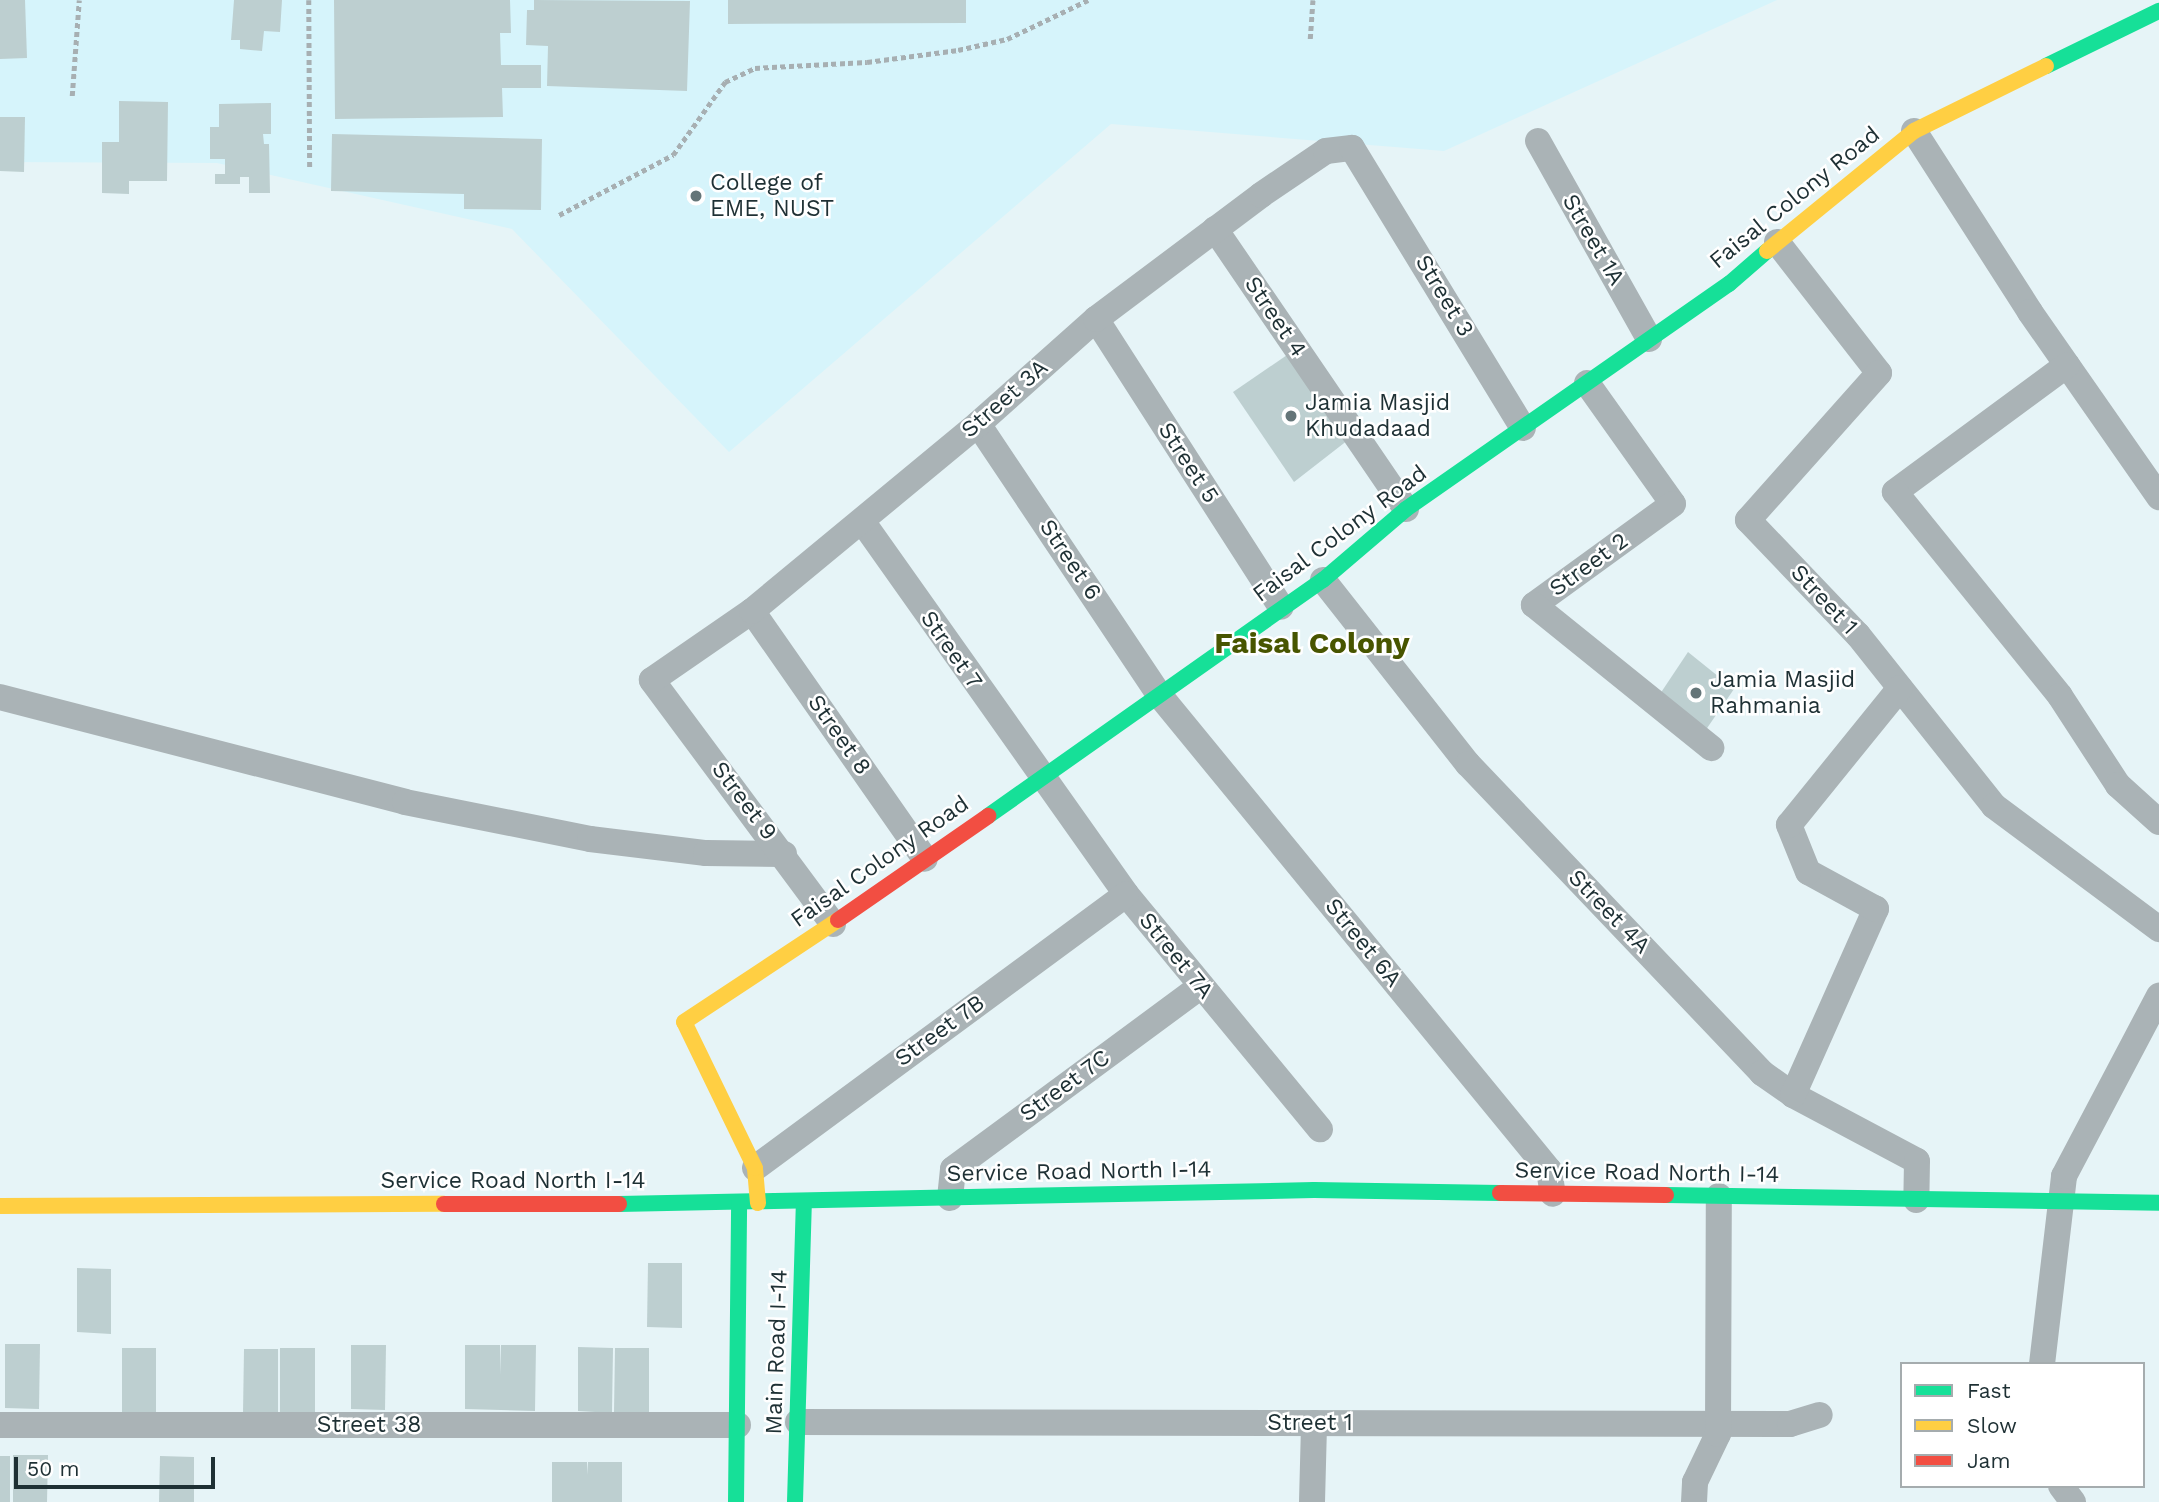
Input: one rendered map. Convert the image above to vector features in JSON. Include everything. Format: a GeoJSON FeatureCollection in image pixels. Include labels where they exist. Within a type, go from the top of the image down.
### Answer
{"type":"FeatureCollection","features":[{"type":"Feature","properties":{"kind":"main road","name":"Faisal Colony Road"},"geometry":{"type":"LineString","coordinates":[[758,1203],[755,1168],[684,1022],[834,924],[1039,778],[1161,697],[1281,607],[1323,580],[1406,509],[1728,284],[1914,131],[2159,11]]}},
{"type":"Feature","properties":{"kind":"main road","name":"Service Road North I-14"},"geometry":{"type":"LineString","coordinates":[[0,1206],[804,1203],[1314,1190],[2159,1203]]}},
{"type":"Feature","properties":{"kind":"main road","name":"Main Road I-14"},"geometry":{"type":"LineString","coordinates":[[736,1502],[738,1425],[747,1358],[739,1203]]}},
{"type":"Feature","properties":{"kind":"main road","name":"Main Road I-14"},"geometry":{"type":"LineString","coordinates":[[795,1502],[804,1203]]}},
{"type":"Feature","properties":{"kind":"main road"},"geometry":{"type":"LineString","coordinates":[[776,1359],[799,1360]]}},
{"type":"Feature","properties":{"kind":"street"},"geometry":{"type":"LineString","coordinates":[[1914,131],[2067,365],[2159,497]]}},
{"type":"Feature","properties":{"kind":"street","name":"Street 1A"},"geometry":{"type":"LineString","coordinates":[[1538,141],[1649,339]]}},
{"type":"Feature","properties":{"kind":"street","name":"Street 3A"},"geometry":{"type":"LineString","coordinates":[[652,680],[752,611],[978,424],[1096,319],[1215,229],[1326,151],[1352,148],[1364,164]]}},
{"type":"Feature","properties":{"kind":"street","name":"Street 3"},"geometry":{"type":"LineString","coordinates":[[1364,164],[1523,428]]}},
{"type":"Feature","properties":{"kind":"street","name":"Street 4"},"geometry":{"type":"LineString","coordinates":[[1215,229],[1406,509]]}},
{"type":"Feature","properties":{"kind":"street","name":"Street 1"},"geometry":{"type":"LineString","coordinates":[[1777,242],[1879,373],[1748,520],[1858,635],[1994,806],[2159,929]]}},
{"type":"Feature","properties":{"kind":"street","name":"Street 5"},"geometry":{"type":"LineString","coordinates":[[1096,319],[1281,607]]}},
{"type":"Feature","properties":{"kind":"street"},"geometry":{"type":"LineString","coordinates":[[2067,365],[1895,492],[2060,696],[2118,785],[2159,822]]}},
{"type":"Feature","properties":{"kind":"street","name":"Street 2"},"geometry":{"type":"LineString","coordinates":[[1587,383],[1673,504],[1534,605],[1711,748]]}},
{"type":"Feature","properties":{"kind":"street","name":"Street 6"},"geometry":{"type":"LineString","coordinates":[[978,424],[1161,697]]}},
{"type":"Feature","properties":{"kind":"street","name":"Street 7"},"geometry":{"type":"LineString","coordinates":[[862,522],[1039,778]]}},
{"type":"Feature","properties":{"kind":"street","name":"Street 4A"},"geometry":{"type":"LineString","coordinates":[[1323,580],[1468,764],[1762,1073],[1793,1095],[1917,1161],[1916,1200]]}},
{"type":"Feature","properties":{"kind":"street","name":"Street 8"},"geometry":{"type":"LineString","coordinates":[[752,611],[925,859]]}},
{"type":"Feature","properties":{"kind":"street","name":"Street 9"},"geometry":{"type":"LineString","coordinates":[[652,680],[834,924]]}},
{"type":"Feature","properties":{"kind":"street"},"geometry":{"type":"LineString","coordinates":[[1793,1095],[1876,909],[1808,872],[1789,825],[1900,688]]}},
{"type":"Feature","properties":{"kind":"street"},"geometry":{"type":"LineString","coordinates":[[0,697],[457,812],[590,839],[706,853],[784,854]]}},
{"type":"Feature","properties":{"kind":"street","name":"Street 6A"},"geometry":{"type":"LineString","coordinates":[[1161,697],[1549,1170],[1553,1194]]}},
{"type":"Feature","properties":{"kind":"street","name":"Street 7A"},"geometry":{"type":"LineString","coordinates":[[1039,778],[1200,987],[1320,1129]]}},
{"type":"Feature","properties":{"kind":"street","name":"Street 7B"},"geometry":{"type":"LineString","coordinates":[[755,1168],[1126,894]]}},
{"type":"Feature","properties":{"kind":"street","name":"Street 7C"},"geometry":{"type":"LineString","coordinates":[[950,1198],[953,1169],[1200,987]]}},
{"type":"Feature","properties":{"kind":"street"},"geometry":{"type":"LineString","coordinates":[[2042,1362],[2058,1202],[2064,1176],[2159,996]]}},
{"type":"Feature","properties":{"kind":"street"},"geometry":{"type":"LineString","coordinates":[[1694,1502],[1695,1482],[1718,1434],[1719,1196]]}},
{"type":"Feature","properties":{"kind":"street","name":"Street 1"},"geometry":{"type":"LineString","coordinates":[[798,1422],[1790,1424],[1820,1415]]}},
{"type":"Feature","properties":{"kind":"street"},"geometry":{"type":"LineString","coordinates":[[1312,1502],[1314,1423]]}},
{"type":"Feature","properties":{"kind":"street","name":"Street 38"},"geometry":{"type":"LineString","coordinates":[[0,1425],[738,1425]]}},
{"type":"Feature","properties":{"kind":"path"},"geometry":{"type":"LineString","coordinates":[[72,96],[79,0]]}},
{"type":"Feature","properties":{"kind":"path"},"geometry":{"type":"LineString","coordinates":[[309,0],[310,168]]}},
{"type":"Feature","properties":{"kind":"path"},"geometry":{"type":"LineString","coordinates":[[559,215],[673,155],[725,82],[755,68],[958,50],[1007,39],[1087,0]]}},
{"type":"Feature","properties":{"kind":"path"},"geometry":{"type":"LineString","coordinates":[[1310,39],[1313,0]]}},
{"type":"Feature","properties":{"kind":"shaded area","name":"College of EME, NUST"},"geometry":{"type":"Polygon","coordinates":[[[0,0],[1777,0],[1444,151],[1111,124],[729,452],[512,229],[217,163],[0,162],[0,0]]]}},
{"type":"Feature","properties":{"kind":"building"},"geometry":{"type":"Polygon","coordinates":[[[0,0],[25,0],[27,58],[0,59],[0,0]]]}},
{"type":"Feature","properties":{"kind":"building"},"geometry":{"type":"Polygon","coordinates":[[[234,0],[282,0],[280,32],[264,31],[262,51],[240,49],[240,40],[231,40],[234,0]]]}},
{"type":"Feature","properties":{"kind":"building"},"geometry":{"type":"Polygon","coordinates":[[[334,0],[510,0],[511,33],[500,33],[501,65],[541,65],[541,88],[502,88],[503,117],[335,119],[334,0]]]}},
{"type":"Feature","properties":{"kind":"building"},"geometry":{"type":"Polygon","coordinates":[[[534,0],[690,1],[687,91],[547,86],[548,46],[526,45],[527,10],[534,10],[534,0]]]}},
{"type":"Feature","properties":{"kind":"building"},"geometry":{"type":"Polygon","coordinates":[[[728,0],[966,0],[966,23],[728,24],[728,0]]]}},
{"type":"Feature","properties":{"kind":"building"},"geometry":{"type":"Polygon","coordinates":[[[119,101],[168,102],[167,181],[129,181],[129,194],[102,193],[102,142],[119,142],[119,101]]]}},
{"type":"Feature","properties":{"kind":"building"},"geometry":{"type":"Polygon","coordinates":[[[271,103],[271,134],[263,134],[264,144],[269,144],[270,193],[249,193],[249,177],[240,177],[240,184],[215,184],[215,174],[225,174],[225,159],[210,159],[210,127],[219,127],[219,104],[271,103]]]}},
{"type":"Feature","properties":{"kind":"building"},"geometry":{"type":"Polygon","coordinates":[[[0,117],[25,117],[24,172],[0,171],[0,117]]]}},
{"type":"Feature","properties":{"kind":"building"},"geometry":{"type":"Polygon","coordinates":[[[332,134],[542,139],[541,210],[464,209],[464,194],[331,191],[332,134]]]}},
{"type":"Feature","properties":{"kind":"building","name":"Jamia Masjid Khudadaad"},"geometry":{"type":"Polygon","coordinates":[[[1290,353],[1348,440],[1294,482],[1233,392],[1290,353]]]}},
{"type":"Feature","properties":{"kind":"building","name":"Jamia Masjid Rahmania"},"geometry":{"type":"Polygon","coordinates":[[[1688,652],[1734,689],[1703,734],[1658,697],[1688,652]]]}},
{"type":"Feature","properties":{"kind":"building"},"geometry":{"type":"Polygon","coordinates":[[[648,1263],[682,1263],[682,1328],[647,1327],[648,1263]]]}},
{"type":"Feature","properties":{"kind":"building"},"geometry":{"type":"Polygon","coordinates":[[[77,1268],[111,1269],[111,1334],[77,1332],[77,1268]]]}},
{"type":"Feature","properties":{"kind":"building"},"geometry":{"type":"Polygon","coordinates":[[[5,1344],[40,1344],[39,1409],[5,1408],[5,1344]]]}},
{"type":"Feature","properties":{"kind":"building"},"geometry":{"type":"Polygon","coordinates":[[[351,1345],[386,1345],[385,1410],[351,1409],[351,1345]]]}},
{"type":"Feature","properties":{"kind":"building"},"geometry":{"type":"Polygon","coordinates":[[[465,1345],[500,1345],[500,1375],[501,1345],[536,1345],[535,1411],[465,1409],[465,1345]]]}},
{"type":"Feature","properties":{"kind":"building"},"geometry":{"type":"Polygon","coordinates":[[[578,1347],[613,1348],[612,1413],[578,1411],[578,1347]]]}},
{"type":"Feature","properties":{"kind":"building"},"geometry":{"type":"Polygon","coordinates":[[[122,1348],[156,1348],[156,1414],[122,1413],[122,1348]]]}},
{"type":"Feature","properties":{"kind":"building"},"geometry":{"type":"Polygon","coordinates":[[[280,1348],[315,1348],[315,1413],[280,1412],[280,1348]]]}},
{"type":"Feature","properties":{"kind":"building"},"geometry":{"type":"Polygon","coordinates":[[[615,1348],[649,1348],[649,1414],[614,1412],[615,1348]]]}},
{"type":"Feature","properties":{"kind":"building"},"geometry":{"type":"Polygon","coordinates":[[[244,1349],[278,1349],[278,1414],[243,1413],[244,1349]]]}},
{"type":"Feature","properties":{"kind":"building"},"geometry":{"type":"Polygon","coordinates":[[[13,1455],[48,1455],[47,1502],[13,1502],[13,1455]]]}},
{"type":"Feature","properties":{"kind":"building"},"geometry":{"type":"Polygon","coordinates":[[[0,1456],[10,1456],[10,1502],[0,1502],[0,1456]]]}},
{"type":"Feature","properties":{"kind":"building"},"geometry":{"type":"Polygon","coordinates":[[[160,1456],[194,1457],[194,1502],[159,1502],[160,1456]]]}},
{"type":"Feature","properties":{"kind":"building"},"geometry":{"type":"Polygon","coordinates":[[[552,1462],[587,1462],[587,1475],[588,1462],[622,1462],[622,1502],[552,1502],[552,1462]]]}},
{"type":"Feature","properties":{"kind":"traffic: fast"},"geometry":{"type":"LineString","coordinates":[[2046,66],[2159,11]]}},
{"type":"Feature","properties":{"kind":"traffic: fast"},"geometry":{"type":"LineString","coordinates":[[988,816],[1323,580],[1406,509],[1729,284],[1767,251]]}},
{"type":"Feature","properties":{"kind":"traffic: fast"},"geometry":{"type":"LineString","coordinates":[[619,1204],[1314,1190],[1500,1193]]}},
{"type":"Feature","properties":{"kind":"traffic: fast"},"geometry":{"type":"LineString","coordinates":[[1666,1195],[2159,1203]]}},
{"type":"Feature","properties":{"kind":"traffic: fast"},"geometry":{"type":"LineString","coordinates":[[736,1502],[739,1203]]}},
{"type":"Feature","properties":{"kind":"traffic: fast"},"geometry":{"type":"LineString","coordinates":[[795,1502],[804,1203]]}},
{"type":"Feature","properties":{"kind":"traffic: slow"},"geometry":{"type":"LineString","coordinates":[[1767,251],[1914,131],[2046,66]]}},
{"type":"Feature","properties":{"kind":"traffic: slow"},"geometry":{"type":"LineString","coordinates":[[758,1203],[755,1168],[684,1022],[838,920]]}},
{"type":"Feature","properties":{"kind":"traffic: slow"},"geometry":{"type":"LineString","coordinates":[[0,1206],[444,1204]]}},
{"type":"Feature","properties":{"kind":"traffic: jam"},"geometry":{"type":"LineString","coordinates":[[838,920],[988,816]]}},
{"type":"Feature","properties":{"kind":"traffic: jam"},"geometry":{"type":"LineString","coordinates":[[1500,1193],[1666,1195]]}},
{"type":"Feature","properties":{"kind":"traffic: jam"},"geometry":{"type":"LineString","coordinates":[[444,1204],[619,1204]]}},
{"type":"Feature","properties":{"kind":"place","name":"College of EME, NUST"},"geometry":{"type":"Point","coordinates":[696,196]}},
{"type":"Feature","properties":{"kind":"place","name":"Jamia Masjid Khudadaad"},"geometry":{"type":"Point","coordinates":[1291,416]}},
{"type":"Feature","properties":{"kind":"place","name":"Jamia Masjid Rahmania"},"geometry":{"type":"Point","coordinates":[1696,693]}},
{"type":"Feature","properties":{"kind":"district","name":"Faisal Colony"},"geometry":{"type":"Point","coordinates":[1312,643]}}]}
